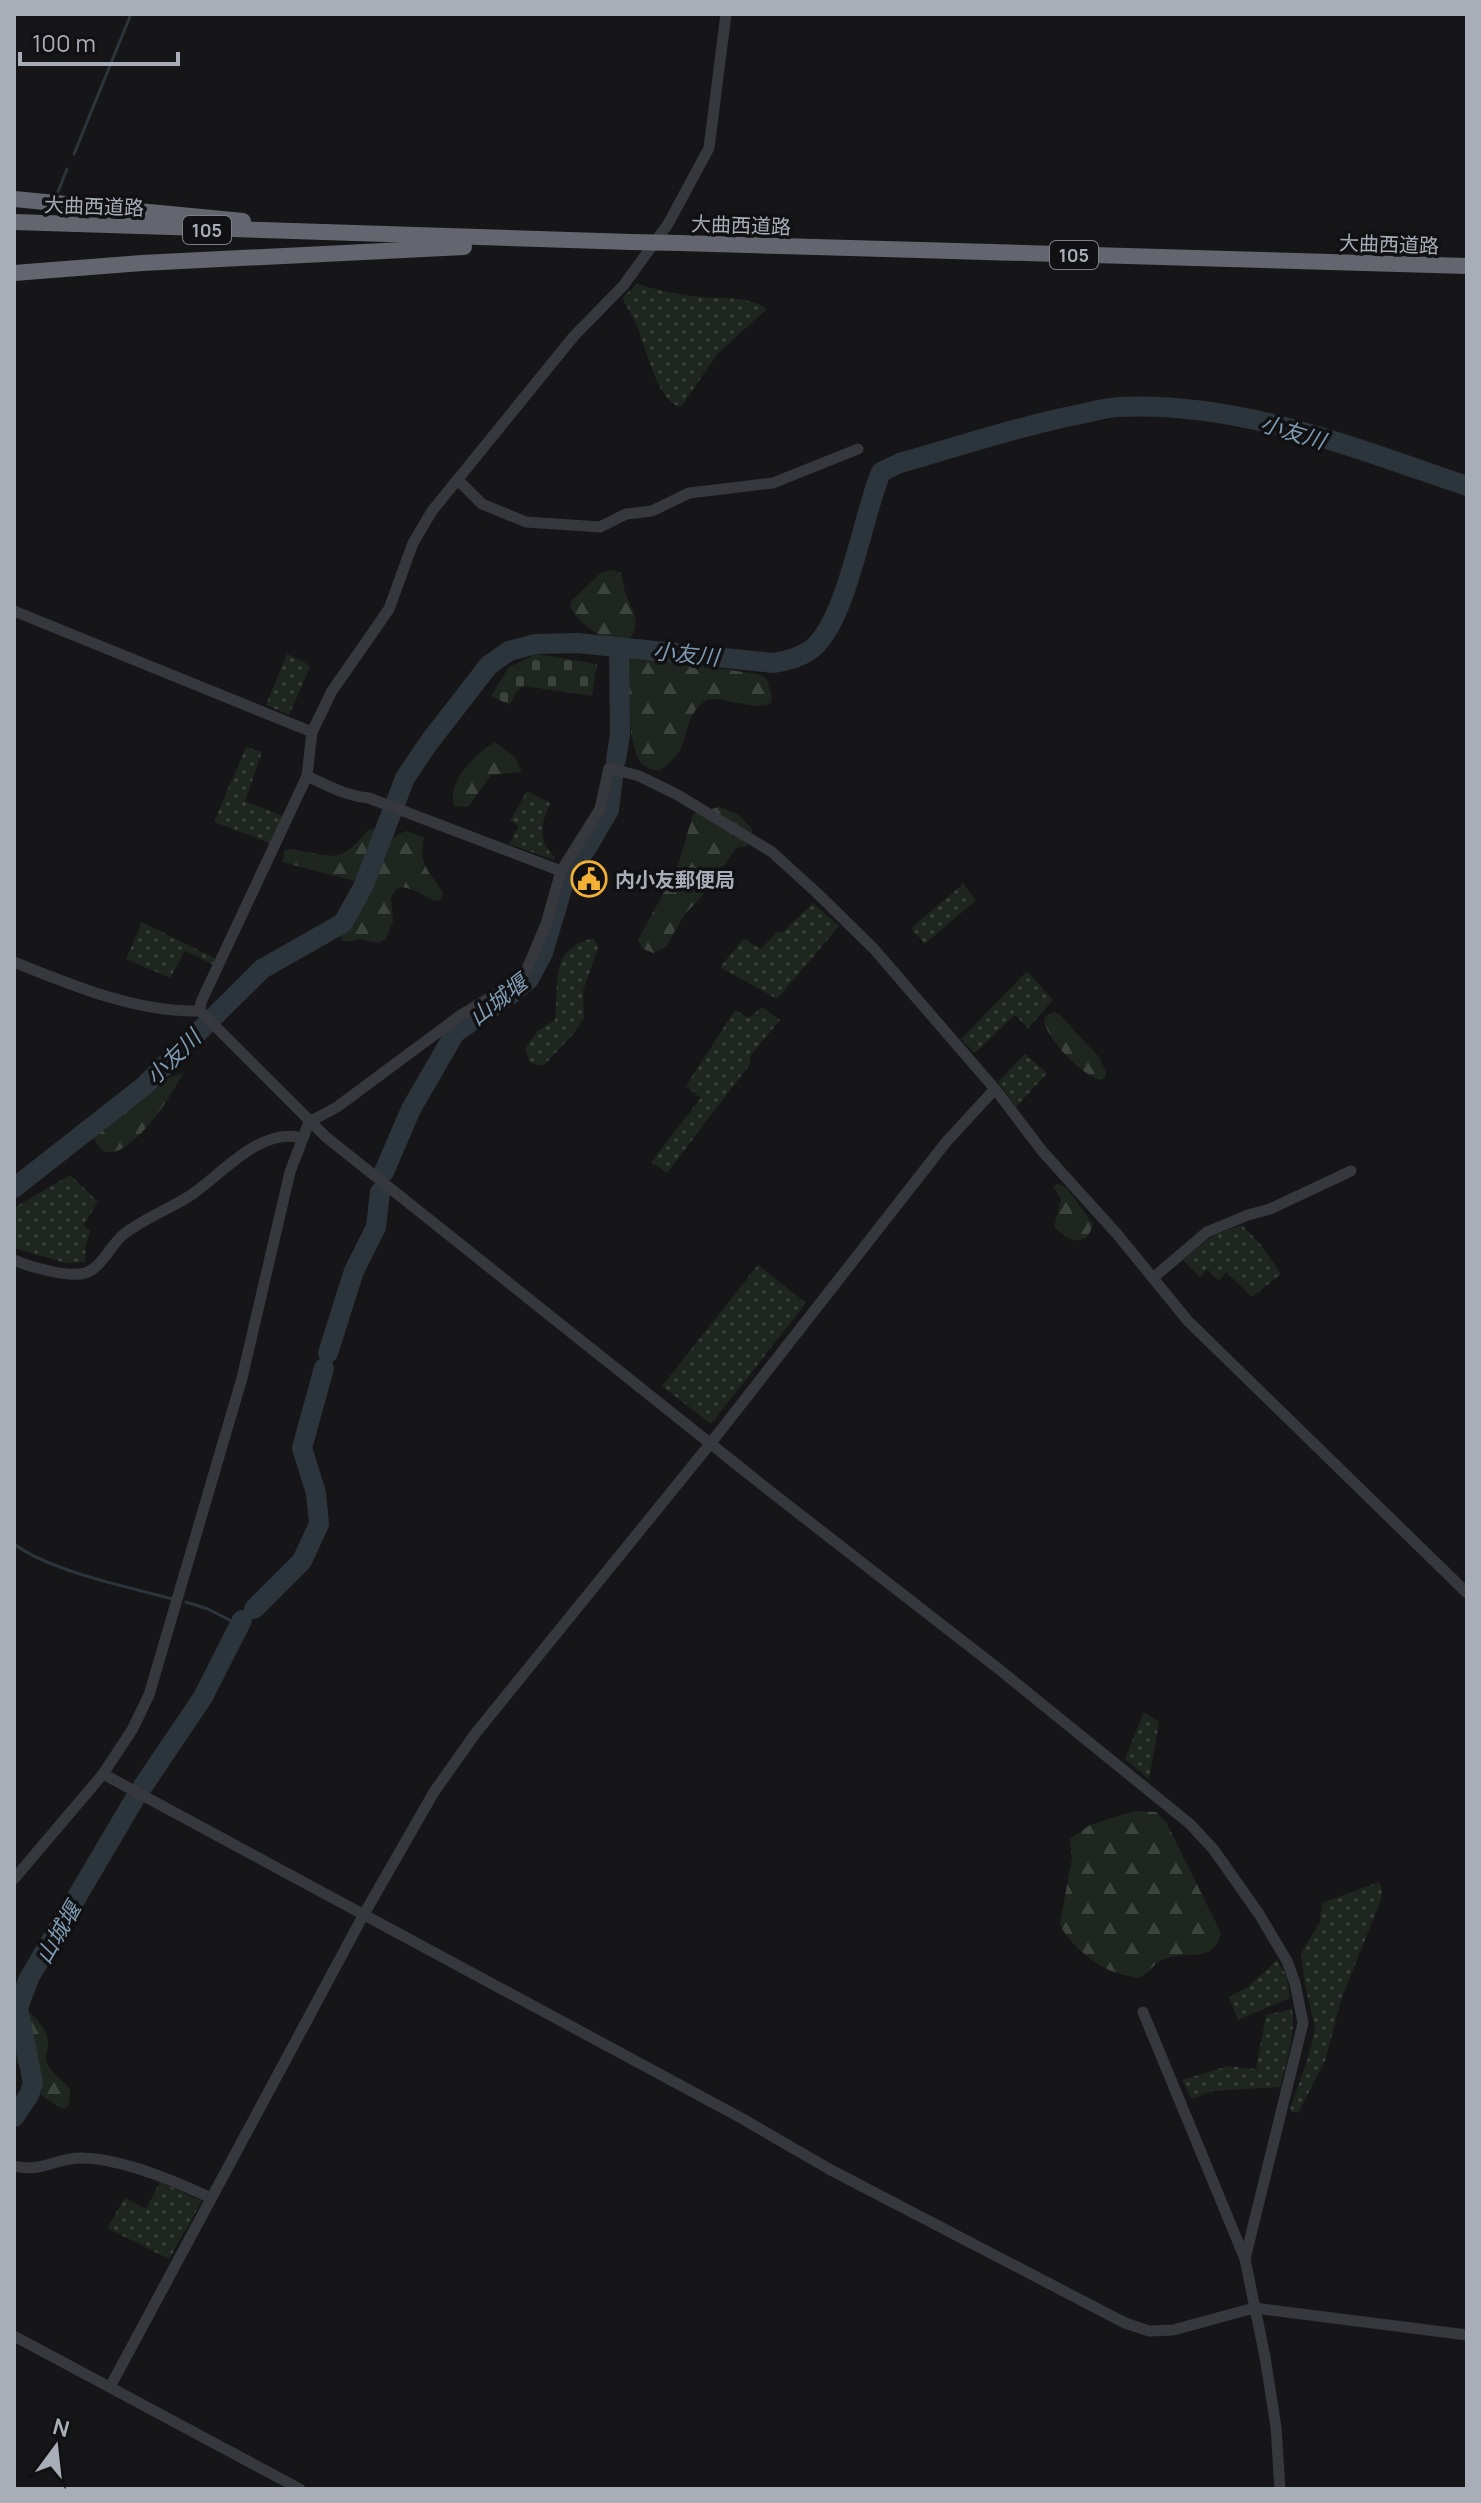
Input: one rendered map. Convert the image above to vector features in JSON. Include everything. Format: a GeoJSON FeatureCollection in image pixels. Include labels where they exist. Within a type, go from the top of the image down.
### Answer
{"type":"FeatureCollection","features":[{"type":"Feature","properties":{"kind":"highway"},"geometry":{"type":"LineString","coordinates":[[14,199],[401,235]]}},
{"type":"Feature","properties":{"kind":"highway","name":"大曲西道路"},"geometry":{"type":"LineString","coordinates":[[14,222],[1467,266]]}},
{"type":"Feature","properties":{"kind":"highway"},"geometry":{"type":"LineString","coordinates":[[14,273],[142,263],[581,241]]}},
{"type":"Feature","properties":{"kind":"street"},"geometry":{"type":"LineString","coordinates":[[726,14],[709,148],[675,212],[623,286],[574,336],[432,511],[413,543],[389,609],[332,691],[312,732],[307,776],[201,1002],[200,1011],[309,1122],[710,1444],[1000,1670],[1190,1824],[1214,1850],[1259,1914],[1287,1961],[1303,2023],[1245,2259]]}},
{"type":"Feature","properties":{"kind":"street"},"geometry":{"type":"LineString","coordinates":[[459,481],[482,504],[526,522],[600,527],[626,514],[652,511],[689,493],[773,483],[858,449]]}},
{"type":"Feature","properties":{"kind":"street"},"geometry":{"type":"LineString","coordinates":[[14,611],[312,732]]}},
{"type":"Feature","properties":{"kind":"street"},"geometry":{"type":"LineString","coordinates":[[14,1879],[103,1774],[132,1730],[149,1695],[242,1378],[290,1172],[309,1122],[337,1107],[461,1015],[514,983],[527,969],[536,954],[561,871],[600,809],[609,768],[639,776],[676,794],[772,852],[806,883],[874,949],[1188,1321],[1467,1593]]}},
{"type":"Feature","properties":{"kind":"street"},"geometry":{"type":"LineString","coordinates":[[307,776],[561,871]]}},
{"type":"Feature","properties":{"kind":"street"},"geometry":{"type":"LineString","coordinates":[[14,962],[87,991],[178,1012],[200,1011]]}},
{"type":"Feature","properties":{"kind":"street"},"geometry":{"type":"LineString","coordinates":[[110,2387],[364,1914],[434,1792],[475,1734],[710,1444],[947,1141],[995,1089]]}},
{"type":"Feature","properties":{"kind":"street"},"geometry":{"type":"LineString","coordinates":[[14,1260],[57,1271],[82,1274],[91,1271],[124,1234],[208,1184],[250,1149],[276,1138],[291,1135],[303,1138]]}},
{"type":"Feature","properties":{"kind":"street"},"geometry":{"type":"LineString","coordinates":[[1153,1278],[1207,1232],[1270,1209],[1351,1171]]}},
{"type":"Feature","properties":{"kind":"street"},"geometry":{"type":"LineString","coordinates":[[103,1774],[743,2119],[829,2169],[1125,2323],[1149,2331],[1173,2330],[1254,2308],[1467,2335]]}},
{"type":"Feature","properties":{"kind":"street"},"geometry":{"type":"LineString","coordinates":[[1143,2012],[1245,2259],[1276,2427],[1280,2489]]}},
{"type":"Feature","properties":{"kind":"street"},"geometry":{"type":"LineString","coordinates":[[14,2166],[36,2169],[62,2160],[93,2158],[168,2178],[211,2198]]}},
{"type":"Feature","properties":{"kind":"street"},"geometry":{"type":"LineString","coordinates":[[14,2336],[300,2489]]}},
{"type":"Feature","properties":{"kind":"green space"},"geometry":{"type":"Polygon","coordinates":[[[637,284],[686,295],[740,299],[767,309],[718,353],[681,407],[665,395],[659,385],[637,326],[622,298],[637,284]]]}},
{"type":"Feature","properties":{"kind":"green space"},"geometry":{"type":"Polygon","coordinates":[[[614,570],[621,573],[635,617],[635,629],[627,641],[594,631],[580,620],[570,606],[572,600],[602,572],[614,570]]]}},
{"type":"Feature","properties":{"kind":"green space"},"geometry":{"type":"Polygon","coordinates":[[[287,654],[310,667],[289,715],[266,705],[287,654]]]}},
{"type":"Feature","properties":{"kind":"green space"},"geometry":{"type":"Polygon","coordinates":[[[537,654],[597,664],[592,696],[524,686],[517,691],[510,705],[491,696],[509,667],[537,654]]]}},
{"type":"Feature","properties":{"kind":"green space"},"geometry":{"type":"Polygon","coordinates":[[[630,656],[758,674],[767,679],[772,699],[770,704],[755,706],[708,699],[696,709],[677,755],[659,771],[652,769],[643,765],[633,744],[624,660],[630,656]]]}},
{"type":"Feature","properties":{"kind":"green space"},"geometry":{"type":"Polygon","coordinates":[[[495,742],[515,758],[522,772],[491,775],[468,807],[454,806],[454,787],[458,778],[479,753],[495,742]]]}},
{"type":"Feature","properties":{"kind":"green space"},"geometry":{"type":"Polygon","coordinates":[[[246,747],[262,752],[245,801],[285,817],[274,845],[214,822],[246,747]]]}},
{"type":"Feature","properties":{"kind":"green space"},"geometry":{"type":"Polygon","coordinates":[[[527,791],[550,803],[542,832],[554,860],[509,844],[519,826],[510,821],[527,791]]]}},
{"type":"Feature","properties":{"kind":"green space"},"geometry":{"type":"Polygon","coordinates":[[[719,807],[738,814],[752,829],[747,846],[736,848],[702,896],[684,915],[666,947],[653,953],[642,948],[638,940],[678,866],[693,814],[719,807]]]}},
{"type":"Feature","properties":{"kind":"green space"},"geometry":{"type":"Polygon","coordinates":[[[377,828],[368,865],[354,881],[282,862],[285,850],[290,849],[334,856],[341,854],[368,830],[377,828]]]}},
{"type":"Feature","properties":{"kind":"green space"},"geometry":{"type":"Polygon","coordinates":[[[406,831],[424,837],[422,855],[429,873],[443,893],[441,900],[435,901],[403,887],[396,889],[391,898],[393,921],[386,939],[379,943],[341,940],[340,930],[353,923],[361,911],[383,851],[392,839],[406,831]]]}},
{"type":"Feature","properties":{"kind":"green space"},"geometry":{"type":"Polygon","coordinates":[[[963,884],[976,900],[925,944],[911,928],[963,884]]]}},
{"type":"Feature","properties":{"kind":"green space"},"geometry":{"type":"Polygon","coordinates":[[[813,903],[839,926],[777,999],[720,967],[744,939],[761,949],[813,903]]]}},
{"type":"Feature","properties":{"kind":"green space"},"geometry":{"type":"Polygon","coordinates":[[[142,922],[216,959],[214,965],[185,951],[170,978],[126,959],[142,922]]]}},
{"type":"Feature","properties":{"kind":"green space"},"geometry":{"type":"Polygon","coordinates":[[[594,938],[598,948],[583,991],[584,1018],[544,1065],[536,1065],[529,1061],[525,1048],[538,1031],[555,1020],[557,981],[562,959],[579,943],[594,938]]]}},
{"type":"Feature","properties":{"kind":"green space"},"geometry":{"type":"Polygon","coordinates":[[[1027,971],[1053,1000],[1028,1028],[1015,1015],[975,1053],[961,1039],[1027,971]]]}},
{"type":"Feature","properties":{"kind":"green space"},"geometry":{"type":"Polygon","coordinates":[[[762,1007],[780,1020],[750,1056],[750,1064],[667,1173],[651,1162],[701,1098],[686,1086],[735,1010],[749,1018],[762,1007]]]}},
{"type":"Feature","properties":{"kind":"green space"},"geometry":{"type":"Polygon","coordinates":[[[1054,1012],[1099,1057],[1106,1072],[1105,1078],[1100,1080],[1084,1071],[1058,1046],[1044,1019],[1054,1012]]]}},
{"type":"Feature","properties":{"kind":"green space"},"geometry":{"type":"Polygon","coordinates":[[[1025,1054],[1047,1073],[1016,1107],[998,1082],[1025,1054]]]}},
{"type":"Feature","properties":{"kind":"green space"},"geometry":{"type":"Polygon","coordinates":[[[183,1073],[160,1110],[136,1138],[111,1152],[101,1149],[94,1139],[97,1131],[165,1079],[183,1073]]]}},
{"type":"Feature","properties":{"kind":"green space"},"geometry":{"type":"Polygon","coordinates":[[[70,1175],[98,1202],[83,1225],[90,1231],[85,1248],[86,1262],[66,1263],[14,1248],[14,1208],[70,1175]]]}},
{"type":"Feature","properties":{"kind":"green space"},"geometry":{"type":"Polygon","coordinates":[[[1053,1186],[1066,1187],[1093,1224],[1082,1240],[1071,1239],[1054,1227],[1061,1199],[1053,1186]]]}},
{"type":"Feature","properties":{"kind":"green space"},"geometry":{"type":"Polygon","coordinates":[[[1242,1225],[1261,1245],[1281,1274],[1252,1297],[1226,1272],[1219,1281],[1207,1269],[1200,1277],[1183,1260],[1214,1235],[1242,1225]]]}},
{"type":"Feature","properties":{"kind":"green space"},"geometry":{"type":"Polygon","coordinates":[[[758,1265],[806,1303],[711,1424],[662,1386],[758,1265]]]}},
{"type":"Feature","properties":{"kind":"green space"},"geometry":{"type":"Polygon","coordinates":[[[1144,1712],[1159,1722],[1149,1779],[1125,1759],[1144,1712]]]}},
{"type":"Feature","properties":{"kind":"green space"},"geometry":{"type":"Polygon","coordinates":[[[1134,1811],[1156,1812],[1166,1822],[1221,1933],[1211,1950],[1168,1958],[1139,1978],[1111,1971],[1094,1961],[1073,1943],[1060,1923],[1072,1858],[1070,1839],[1090,1825],[1134,1811]]]}},
{"type":"Feature","properties":{"kind":"green space"},"geometry":{"type":"Polygon","coordinates":[[[1379,1882],[1381,1900],[1342,1997],[1325,2061],[1298,2113],[1292,2112],[1290,2109],[1315,2029],[1301,1953],[1320,1922],[1322,1903],[1379,1882]]]}},
{"type":"Feature","properties":{"kind":"green space"},"geometry":{"type":"Polygon","coordinates":[[[1277,1960],[1287,1977],[1290,1998],[1238,2020],[1229,1997],[1249,1986],[1277,1960]]]}},
{"type":"Feature","properties":{"kind":"green space"},"geometry":{"type":"Polygon","coordinates":[[[14,2001],[26,2009],[46,2032],[48,2065],[70,2089],[69,2105],[64,2109],[41,2094],[17,2061],[13,2040],[14,2001]]]}},
{"type":"Feature","properties":{"kind":"green space"},"geometry":{"type":"Polygon","coordinates":[[[1292,2009],[1292,2039],[1280,2087],[1212,2091],[1192,2099],[1182,2080],[1228,2066],[1256,2069],[1266,2015],[1292,2009]]]}},
{"type":"Feature","properties":{"kind":"green space"},"geometry":{"type":"Polygon","coordinates":[[[160,2182],[202,2201],[169,2259],[107,2228],[125,2198],[146,2209],[160,2182]]]}},
{"type":"Feature","properties":{"kind":"waterway"},"geometry":{"type":"LineString","coordinates":[[74,154],[131,14]]}},
{"type":"Feature","properties":{"kind":"waterway"},"geometry":{"type":"LineString","coordinates":[[58,192],[67,169]]}},
{"type":"Feature","properties":{"kind":"waterway","name":"小友川"},"geometry":{"type":"LineString","coordinates":[[14,1188],[144,1086],[262,969],[343,923],[363,887],[405,778],[489,665],[509,651],[535,644],[577,643],[774,663],[796,657],[809,651],[822,638],[834,618],[881,472],[900,463],[1006,432],[1106,408],[1163,407],[1252,419],[1339,443],[1467,486]]}},
{"type":"Feature","properties":{"kind":"waterway","name":"山城堰"},"geometry":{"type":"LineString","coordinates":[[616,760],[620,734],[619,648]]}},
{"type":"Feature","properties":{"kind":"waterway","name":"山城堰"},"geometry":{"type":"LineString","coordinates":[[384,1172],[411,1109],[455,1033],[529,979],[543,953],[566,876],[609,810],[613,778]]}},
{"type":"Feature","properties":{"kind":"waterway","name":"山城堰"},"geometry":{"type":"LineString","coordinates":[[328,1353],[354,1271],[376,1227],[380,1192]]}},
{"type":"Feature","properties":{"kind":"waterway","name":"山城堰"},"geometry":{"type":"LineString","coordinates":[[254,1609],[302,1561],[319,1524],[316,1493],[302,1448],[324,1368]]}},
{"type":"Feature","properties":{"kind":"waterway"},"geometry":{"type":"LineString","coordinates":[[14,1544],[29,1554],[68,1570],[173,1599]]}},
{"type":"Feature","properties":{"kind":"waterway"},"geometry":{"type":"LineString","coordinates":[[186,1602],[239,1625]]}},
{"type":"Feature","properties":{"kind":"waterway","name":"山城堰"},"geometry":{"type":"LineString","coordinates":[[143,1786],[203,1697],[242,1620]]}},
{"type":"Feature","properties":{"kind":"waterway","name":"山城堰"},"geometry":{"type":"LineString","coordinates":[[14,2117],[33,2083],[18,2008],[29,1978],[134,1800]]}},
{"type":"Feature","properties":{"kind":"place","name":"内小友郵便局"},"geometry":{"type":"Point","coordinates":[589,879]}}]}
